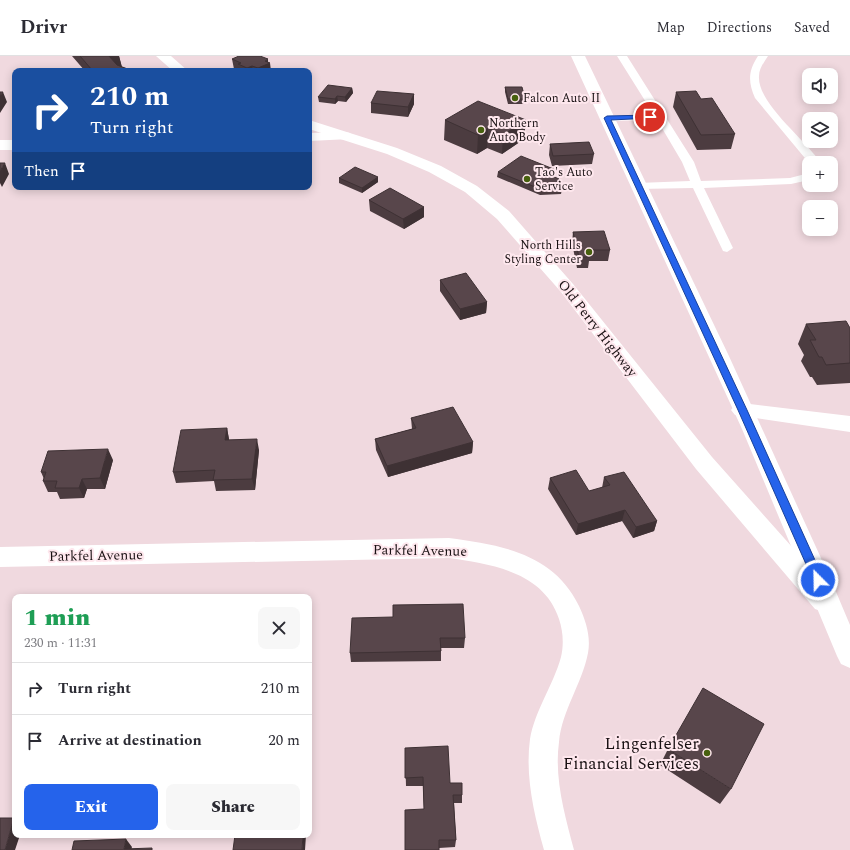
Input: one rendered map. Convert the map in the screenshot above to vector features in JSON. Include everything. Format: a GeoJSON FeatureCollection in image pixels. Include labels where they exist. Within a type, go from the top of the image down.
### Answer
{"type":"FeatureCollection","features":[{"type":"Feature","properties":{"kind":"street"},"geometry":{"type":"LineString","coordinates":[[163,56],[177,68]]}},
{"type":"Feature","properties":{"kind":"street"},"geometry":{"type":"LineString","coordinates":[[578,56],[742,410],[831,608],[850,656]]}},
{"type":"Feature","properties":{"kind":"street","name":"Old Perry Highway"},"geometry":{"type":"LineString","coordinates":[[312,125],[392,151],[435,169],[471,189],[503,214],[566,288],[704,463],[831,608]]}},
{"type":"Feature","properties":{"kind":"street"},"geometry":{"type":"LineString","coordinates":[[312,137],[345,136]]}},
{"type":"Feature","properties":{"kind":"street"},"geometry":{"type":"LineString","coordinates":[[0,146],[12,145]]}},
{"type":"Feature","properties":{"kind":"street"},"geometry":{"type":"LineString","coordinates":[[742,410],[850,424]]}},
{"type":"Feature","properties":{"kind":"street","name":"Parkfel Avenue"},"geometry":{"type":"LineString","coordinates":[[0,557],[449,548],[481,552],[508,559],[535,570],[550,583],[567,604],[577,632],[574,657],[550,716],[543,747],[545,785],[559,850]]}},
{"type":"Feature","properties":{"kind":"lane"},"geometry":{"type":"LineString","coordinates":[[622,56],[688,162],[696,184],[727,248]]}},
{"type":"Feature","properties":{"kind":"lane"},"geometry":{"type":"LineString","coordinates":[[763,56],[756,69],[754,78],[760,98],[804,147],[810,156]]}},
{"type":"Feature","properties":{"kind":"lane"},"geometry":{"type":"LineString","coordinates":[[607,118],[650,117],[663,121]]}},
{"type":"Feature","properties":{"kind":"lane"},"geometry":{"type":"LineString","coordinates":[[638,186],[791,181],[802,178]]}},
{"type":"Feature","properties":{"kind":"building"},"geometry":{"type":"Polygon","coordinates":[[[80,56],[109,56],[117,65],[125,68],[90,68],[80,56]]]}},
{"type":"Feature","properties":{"kind":"building"},"geometry":{"type":"Polygon","coordinates":[[[239,56],[260,56],[268,59],[265,61],[270,63],[258,68],[252,66],[247,68],[238,64],[241,63],[232,59],[239,56]]]}},
{"type":"Feature","properties":{"kind":"building"},"geometry":{"type":"Polygon","coordinates":[[[328,85],[352,88],[345,97],[337,96],[335,99],[318,97],[328,85]]]}},
{"type":"Feature","properties":{"kind":"building"},"geometry":{"type":"Polygon","coordinates":[[[505,87],[522,87],[525,99],[508,99],[505,87]]]}},
{"type":"Feature","properties":{"kind":"building"},"geometry":{"type":"Polygon","coordinates":[[[377,91],[414,94],[408,107],[371,103],[377,91]]]}},
{"type":"Feature","properties":{"kind":"building"},"geometry":{"type":"Polygon","coordinates":[[[696,91],[701,99],[712,98],[735,134],[701,135],[676,92],[696,91]]]}},
{"type":"Feature","properties":{"kind":"building"},"geometry":{"type":"Polygon","coordinates":[[[478,101],[526,120],[503,135],[488,128],[478,135],[445,120],[478,101]]]}},
{"type":"Feature","properties":{"kind":"building"},"geometry":{"type":"Polygon","coordinates":[[[589,142],[594,154],[553,156],[550,144],[589,142]]]}},
{"type":"Feature","properties":{"kind":"building","name":"Tao's Auto Service"},"geometry":{"type":"Polygon","coordinates":[[[521,156],[556,170],[550,175],[559,179],[562,189],[540,189],[498,172],[521,156]]]}},
{"type":"Feature","properties":{"kind":"building"},"geometry":{"type":"Polygon","coordinates":[[[0,163],[5,163],[0,171],[0,163]]]}},
{"type":"Feature","properties":{"kind":"building"},"geometry":{"type":"Polygon","coordinates":[[[355,167],[378,177],[362,188],[339,178],[355,167]]]}},
{"type":"Feature","properties":{"kind":"building"},"geometry":{"type":"Polygon","coordinates":[[[390,188],[424,207],[403,219],[369,200],[390,188]]]}},
{"type":"Feature","properties":{"kind":"building"},"geometry":{"type":"Polygon","coordinates":[[[604,231],[610,250],[588,250],[590,257],[579,257],[573,232],[604,231]]]}},
{"type":"Feature","properties":{"kind":"building"},"geometry":{"type":"Polygon","coordinates":[[[466,273],[487,302],[460,309],[440,280],[466,273]]]}},
{"type":"Feature","properties":{"kind":"building"},"geometry":{"type":"Polygon","coordinates":[[[846,321],[850,328],[850,363],[826,365],[822,357],[819,357],[810,340],[816,340],[806,324],[846,321]]]}},
{"type":"Feature","properties":{"kind":"building"},"geometry":{"type":"Polygon","coordinates":[[[453,407],[473,442],[387,466],[375,439],[416,428],[411,418],[453,407]]]}},
{"type":"Feature","properties":{"kind":"building"},"geometry":{"type":"Polygon","coordinates":[[[227,428],[225,440],[257,439],[252,479],[213,480],[215,470],[173,472],[181,430],[227,428]]]}},
{"type":"Feature","properties":{"kind":"building"},"geometry":{"type":"Polygon","coordinates":[[[108,449],[100,478],[82,479],[79,488],[55,488],[57,481],[43,481],[46,472],[41,472],[48,451],[108,449]]]}},
{"type":"Feature","properties":{"kind":"building"},"geometry":{"type":"Polygon","coordinates":[[[576,470],[589,491],[610,485],[604,477],[624,472],[657,521],[636,527],[625,510],[578,524],[550,478],[576,470]]]}},
{"type":"Feature","properties":{"kind":"building"},"geometry":{"type":"Polygon","coordinates":[[[463,604],[465,638],[440,638],[441,651],[350,653],[352,618],[393,617],[393,605],[463,604]]]}},
{"type":"Feature","properties":{"kind":"building","name":"Lingenfelser Financial Services"},"geometry":{"type":"Polygon","coordinates":[[[703,688],[764,724],[731,789],[668,749],[703,688]]]}},
{"type":"Feature","properties":{"kind":"building"},"geometry":{"type":"Polygon","coordinates":[[[448,746],[450,783],[462,783],[462,795],[453,795],[456,840],[439,840],[439,850],[405,850],[405,810],[424,809],[423,777],[405,778],[405,748],[448,746]]]}},
{"type":"Feature","properties":{"kind":"building"},"geometry":{"type":"Polygon","coordinates":[[[0,818],[12,818],[12,825],[5,850],[0,850],[0,818]]]}},
{"type":"Feature","properties":{"kind":"building"},"geometry":{"type":"Polygon","coordinates":[[[235,838],[303,838],[302,850],[233,850],[235,838]]]}},
{"type":"Feature","properties":{"kind":"building"},"geometry":{"type":"Polygon","coordinates":[[[126,839],[124,849],[152,848],[152,850],[72,850],[74,841],[126,839]]]}},
{"type":"Feature","properties":{"kind":"place","name":"Falcon Auto II"},"geometry":{"type":"Point","coordinates":[515,98]}},
{"type":"Feature","properties":{"kind":"place","name":"Northern Auto Body"},"geometry":{"type":"Point","coordinates":[481,130]}},
{"type":"Feature","properties":{"kind":"place","name":"Tao's Auto Service"},"geometry":{"type":"Point","coordinates":[527,179]}},
{"type":"Feature","properties":{"kind":"place","name":"North Hills Styling Center"},"geometry":{"type":"Point","coordinates":[589,252]}},
{"type":"Feature","properties":{"kind":"place","name":"Lingenfelser Financial Services"},"geometry":{"type":"Point","coordinates":[707,753]}},
{"type":"Feature","properties":{"kind":"route"},"geometry":{"type":"LineString","coordinates":[[650,117],[607,118],[742,410],[818,580]]}}]}
